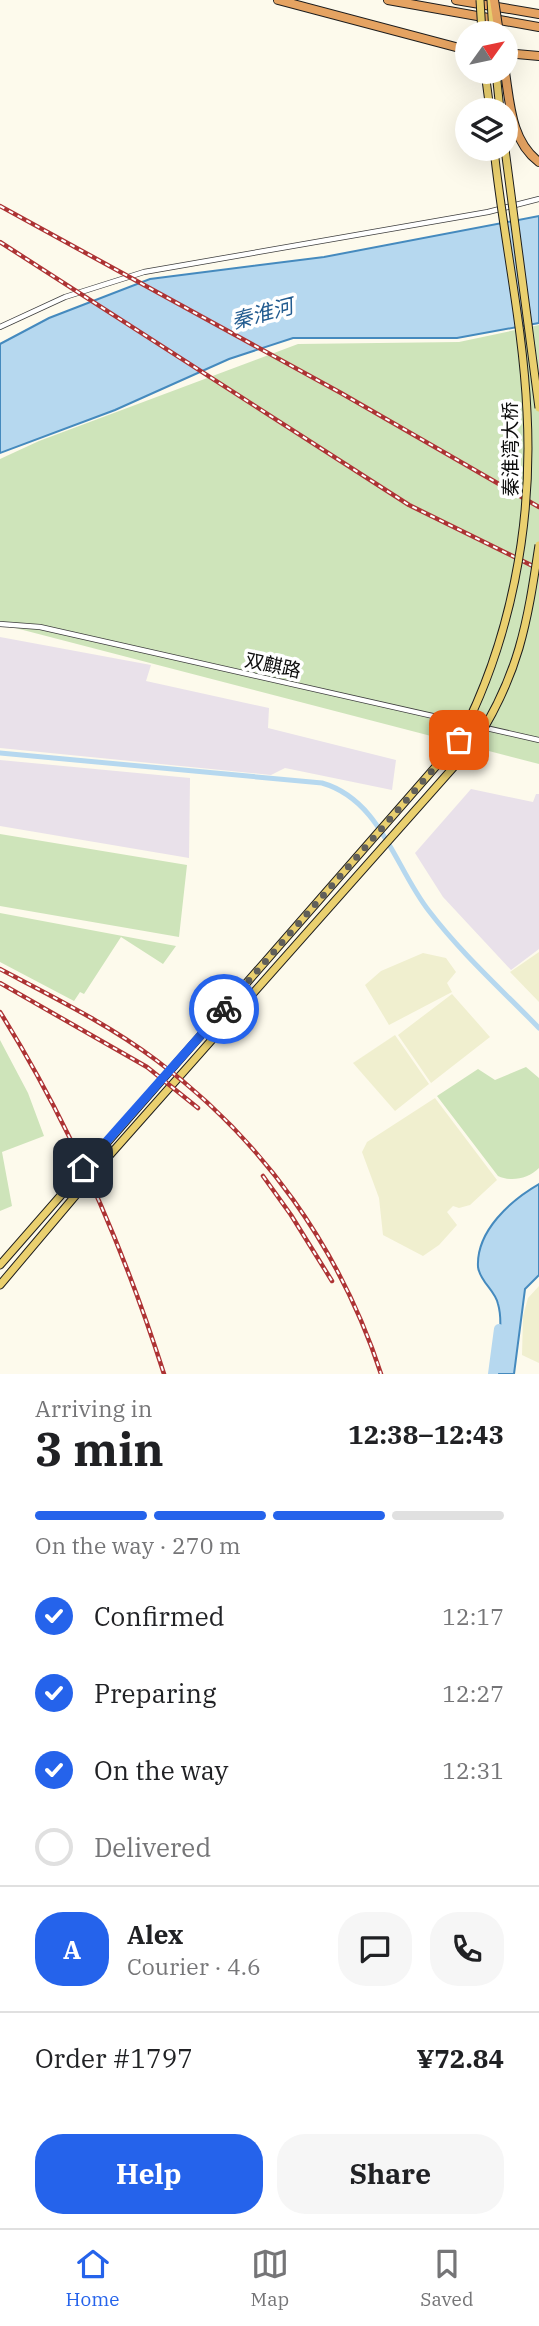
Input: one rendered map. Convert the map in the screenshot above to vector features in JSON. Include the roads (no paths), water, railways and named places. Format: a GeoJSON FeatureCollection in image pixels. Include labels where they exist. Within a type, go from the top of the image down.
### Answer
{"type":"FeatureCollection","features":[{"type":"Feature","properties":{"kind":"highway"},"geometry":{"type":"LineString","coordinates":[[278,0],[455,47]]}},
{"type":"Feature","properties":{"kind":"highway"},"geometry":{"type":"LineString","coordinates":[[388,0],[539,27]]}},
{"type":"Feature","properties":{"kind":"highway"},"geometry":{"type":"LineString","coordinates":[[456,0],[539,13]]}},
{"type":"Feature","properties":{"kind":"highway"},"geometry":{"type":"LineString","coordinates":[[493,0],[497,21]]}},
{"type":"Feature","properties":{"kind":"highway"},"geometry":{"type":"LineString","coordinates":[[518,54],[539,56]]}},
{"type":"Feature","properties":{"kind":"highway"},"geometry":{"type":"LineString","coordinates":[[507,84],[518,135],[526,150],[539,162]]}},
{"type":"Feature","properties":{"kind":"main road"},"geometry":{"type":"LineString","coordinates":[[480,0],[481,21]]}},
{"type":"Feature","properties":{"kind":"main road"},"geometry":{"type":"LineString","coordinates":[[493,0],[493,21]]}},
{"type":"Feature","properties":{"kind":"main road","name":"秦淮湾大桥"},"geometry":{"type":"LineString","coordinates":[[0,1265],[388,824],[459,740],[482,695],[495,656],[515,576],[528,480],[525,388],[496,161]]}},
{"type":"Feature","properties":{"kind":"main road","name":"秦淮湾大桥"},"geometry":{"type":"LineString","coordinates":[[507,161],[539,408]]}},
{"type":"Feature","properties":{"kind":"main road"},"geometry":{"type":"LineString","coordinates":[[0,1285],[108,1157],[475,743],[503,696],[517,662],[528,621],[539,545]]}},
{"type":"Feature","properties":{"kind":"street"},"geometry":{"type":"LineString","coordinates":[[0,327],[65,297],[144,272],[488,212],[539,199]]}},
{"type":"Feature","properties":{"kind":"street","name":"双麒路"},"geometry":{"type":"LineString","coordinates":[[0,624],[40,627],[539,740]]}},
{"type":"Feature","properties":{"kind":"water","name":"秦淮河"},"geometry":{"type":"Polygon","coordinates":[[[539,216],[539,323],[457,338],[293,338],[229,359],[115,410],[0,453],[0,344],[49,318],[150,279],[324,257],[539,216]]]}},
{"type":"Feature","properties":{"kind":"water"},"geometry":{"type":"Polygon","coordinates":[[[539,1184],[539,1275],[525,1289],[514,1374],[495,1374],[500,1312],[494,1294],[479,1272],[479,1254],[489,1229],[497,1218],[517,1199],[539,1184]]]}},
{"type":"Feature","properties":{"kind":"waterway"},"geometry":{"type":"LineString","coordinates":[[0,753],[322,783],[342,792],[359,804],[373,820],[417,894],[441,927],[539,1028]]}},
{"type":"Feature","properties":{"kind":"waterway"},"geometry":{"type":"LineString","coordinates":[[493,1374],[499,1329]]}},
{"type":"Feature","properties":{"kind":"railway"},"geometry":{"type":"LineString","coordinates":[[0,206],[341,393],[539,507]]}},
{"type":"Feature","properties":{"kind":"railway"},"geometry":{"type":"LineString","coordinates":[[0,242],[409,505],[539,569]]}},
{"type":"Feature","properties":{"kind":"railway"},"geometry":{"type":"LineString","coordinates":[[0,969],[80,1011],[138,1047],[194,1091],[230,1125],[293,1199],[320,1240],[364,1328],[381,1374]]}},
{"type":"Feature","properties":{"kind":"railway"},"geometry":{"type":"LineString","coordinates":[[0,983],[147,1067],[198,1108]]}},
{"type":"Feature","properties":{"kind":"railway"},"geometry":{"type":"LineString","coordinates":[[0,1012],[50,1098],[93,1188],[131,1280],[164,1374]]}},
{"type":"Feature","properties":{"kind":"railway"},"geometry":{"type":"LineString","coordinates":[[263,1176],[332,1281]]}}]}
